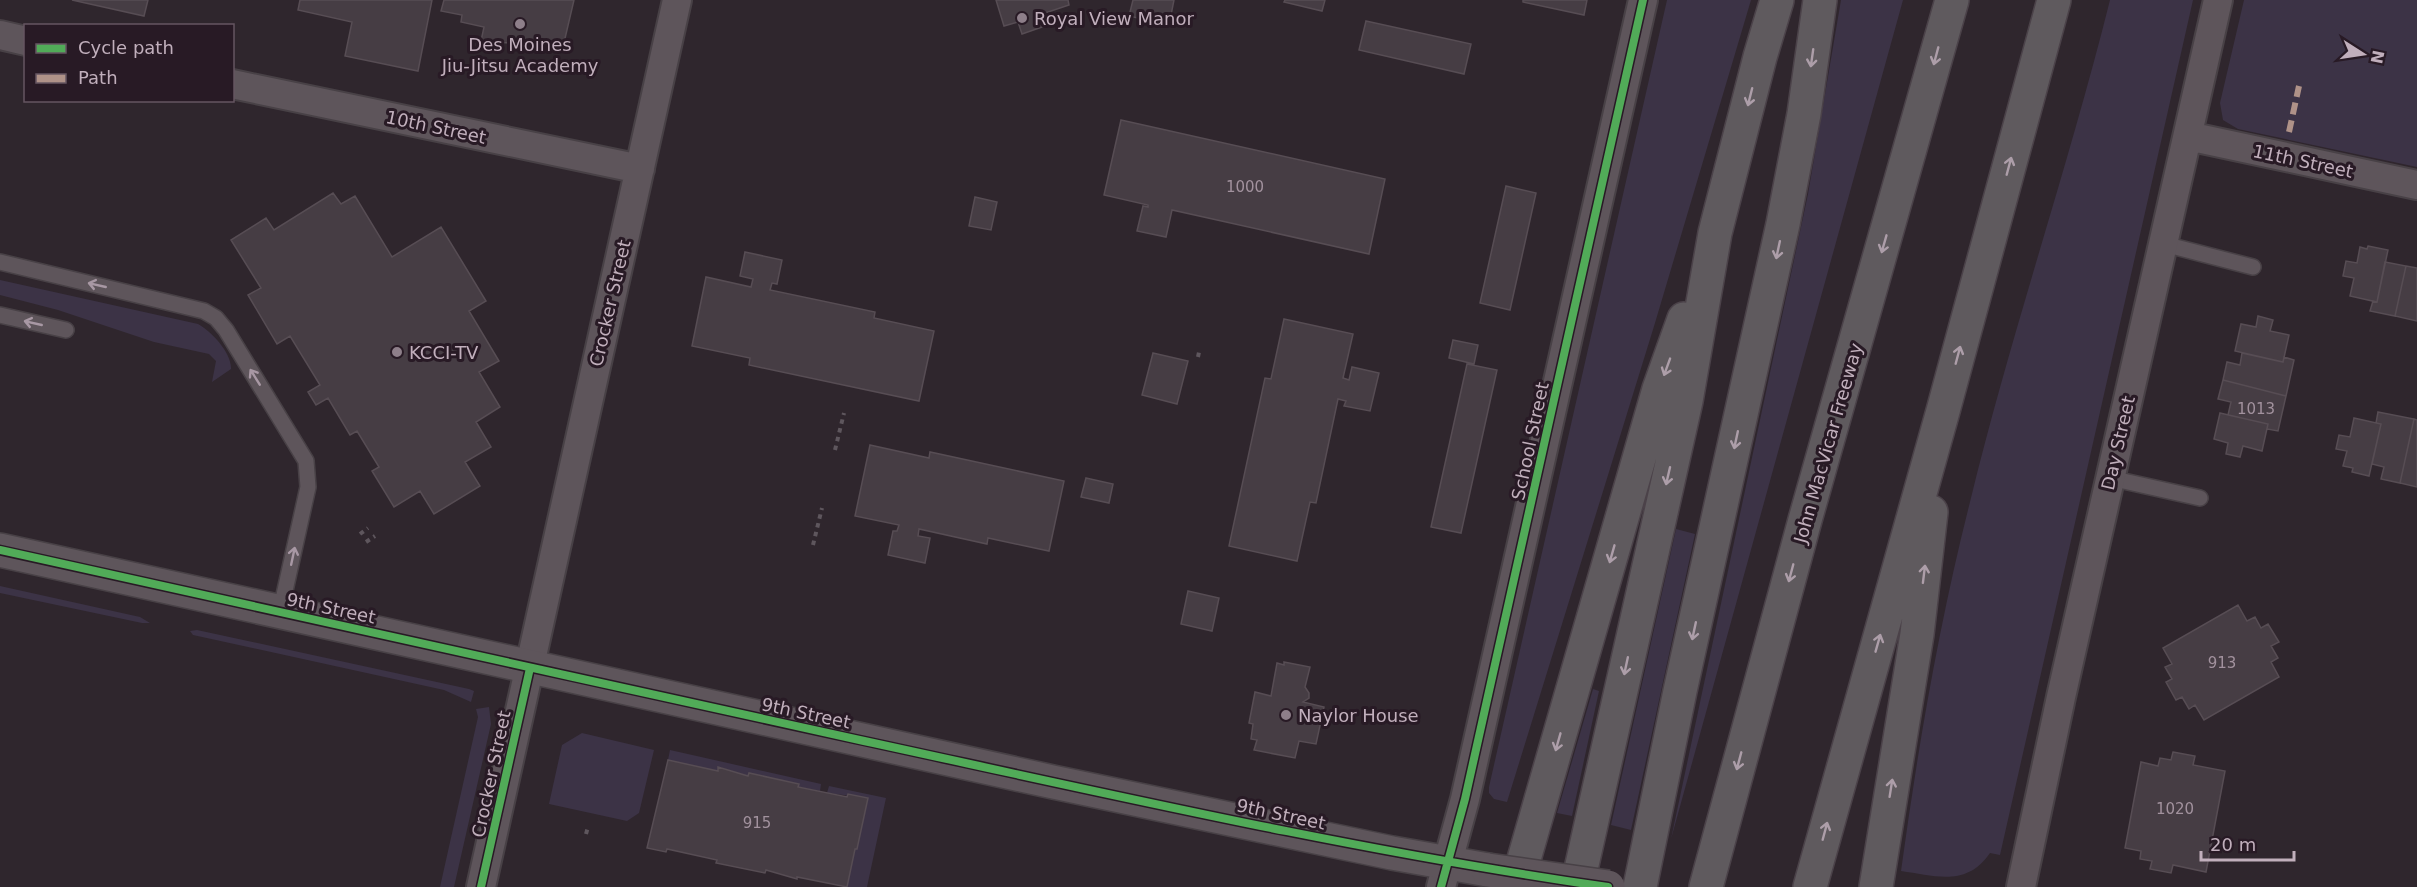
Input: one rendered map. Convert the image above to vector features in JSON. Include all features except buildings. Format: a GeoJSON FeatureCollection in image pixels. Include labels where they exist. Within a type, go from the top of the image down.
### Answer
{"type":"FeatureCollection","features":[{"type":"Feature","properties":{"kind":"highway"},"geometry":{"type":"LineString","coordinates":[[1577,887],[1686,401],[1716,227],[1777,0]]}},
{"type":"Feature","properties":{"kind":"highway"},"geometry":{"type":"LineString","coordinates":[[1640,887],[1680,691],[1783,224],[1804,114],[1820,0]]}},
{"type":"Feature","properties":{"kind":"highway","name":"John MacVicar Freeway"},"geometry":{"type":"LineString","coordinates":[[1706,887],[1952,0]]}},
{"type":"Feature","properties":{"kind":"highway"},"geometry":{"type":"LineString","coordinates":[[1810,887],[1943,411],[2054,0]]}},
{"type":"Feature","properties":{"kind":"highway"},"geometry":{"type":"LineString","coordinates":[[1516,887],[1659,389],[1716,227]]}},
{"type":"Feature","properties":{"kind":"highway"},"geometry":{"type":"LineString","coordinates":[[1876,887],[1917,634],[1943,411]]}},
{"type":"Feature","properties":{"kind":"street","name":"Crocker Street"},"geometry":{"type":"LineString","coordinates":[[481,887],[677,0]]}},
{"type":"Feature","properties":{"kind":"street","name":"School Street"},"geometry":{"type":"LineString","coordinates":[[1445,875],[1465,799],[1513,590],[1644,0]]}},
{"type":"Feature","properties":{"kind":"street","name":"Day Street"},"geometry":{"type":"LineString","coordinates":[[2021,887],[2218,0]]}},
{"type":"Feature","properties":{"kind":"street"},"geometry":{"type":"LineString","coordinates":[[0,35],[24,41]]}},
{"type":"Feature","properties":{"kind":"street","name":"10th Street"},"geometry":{"type":"LineString","coordinates":[[234,84],[640,169]]}},
{"type":"Feature","properties":{"kind":"street","name":"11th Street"},"geometry":{"type":"LineString","coordinates":[[2188,136],[2417,185]]}},
{"type":"Feature","properties":{"kind":"street","name":"9th Street"},"geometry":{"type":"LineString","coordinates":[[0,550],[1065,785],[1445,875],[1488,870],[1608,887]]}},
{"type":"Feature","properties":{"kind":"lane"},"geometry":{"type":"LineString","coordinates":[[2164,244],[2253,267]]}},
{"type":"Feature","properties":{"kind":"lane"},"geometry":{"type":"LineString","coordinates":[[0,262],[204,311],[216,318],[226,330],[306,461],[308,487],[280,613]]}},
{"type":"Feature","properties":{"kind":"lane"},"geometry":{"type":"LineString","coordinates":[[0,315],[66,330]]}},
{"type":"Feature","properties":{"kind":"lane"},"geometry":{"type":"LineString","coordinates":[[2110,478],[2200,498]]}},
{"type":"Feature","properties":{"kind":"path"},"geometry":{"type":"LineString","coordinates":[[1198,357],[1199,352]]}},
{"type":"Feature","properties":{"kind":"path"},"geometry":{"type":"LineString","coordinates":[[835,450],[844,413]]}},
{"type":"Feature","properties":{"kind":"path"},"geometry":{"type":"LineString","coordinates":[[813,545],[822,508]]}},
{"type":"Feature","properties":{"kind":"path"},"geometry":{"type":"LineString","coordinates":[[360,534],[368,528]]}},
{"type":"Feature","properties":{"kind":"path"},"geometry":{"type":"LineString","coordinates":[[366,542],[375,536]]}},
{"type":"Feature","properties":{"kind":"path"},"geometry":{"type":"LineString","coordinates":[[586,834],[588,827]]}},
{"type":"Feature","properties":{"kind":"shaded area"},"geometry":{"type":"Polygon","coordinates":[[[1667,0],[1751,0],[1655,323],[1507,802],[1494,799],[1489,793],[1489,787],[1667,0]]]}},
{"type":"Feature","properties":{"kind":"shaded area"},"geometry":{"type":"Polygon","coordinates":[[[1841,0],[1903,0],[1671,839],[1808,194],[1841,0]]]}},
{"type":"Feature","properties":{"kind":"shaded area"},"geometry":{"type":"Polygon","coordinates":[[[2110,0],[2193,0],[2000,855],[1990,853],[1971,871],[1950,877],[1901,871],[1930,686],[1959,548],[2003,376],[2094,63],[2110,0]]]}},
{"type":"Feature","properties":{"kind":"shaded area"},"geometry":{"type":"Polygon","coordinates":[[[2244,0],[2417,0],[2417,167],[2238,129],[2223,120],[2220,103],[2244,0]]]}},
{"type":"Feature","properties":{"kind":"shaded area"},"geometry":{"type":"Polygon","coordinates":[[[0,280],[198,324],[220,343],[228,356],[231,369],[212,382],[216,361],[209,354],[154,342],[58,310],[0,295],[0,280]]]}},
{"type":"Feature","properties":{"kind":"shaded area"},"geometry":{"type":"Polygon","coordinates":[[[1676,529],[1695,534],[1631,830],[1611,825],[1676,529]]]}},
{"type":"Feature","properties":{"kind":"shaded area"},"geometry":{"type":"Polygon","coordinates":[[[0,586],[140,617],[150,623],[0,593],[0,586]]]}},
{"type":"Feature","properties":{"kind":"shaded area"},"geometry":{"type":"Polygon","coordinates":[[[197,630],[474,691],[471,702],[444,690],[193,635],[190,631],[197,630]]]}},
{"type":"Feature","properties":{"kind":"shaded area"},"geometry":{"type":"Polygon","coordinates":[[[1593,689],[1599,691],[1572,816],[1557,813],[1593,689]]]}},
{"type":"Feature","properties":{"kind":"shaded area"},"geometry":{"type":"Polygon","coordinates":[[[489,707],[491,724],[454,887],[440,887],[478,717],[476,709],[489,707]]]}},
{"type":"Feature","properties":{"kind":"shaded area"},"geometry":{"type":"Polygon","coordinates":[[[582,733],[654,750],[639,813],[627,821],[549,804],[562,745],[582,733]]]}},
{"type":"Feature","properties":{"kind":"shaded area"},"geometry":{"type":"Polygon","coordinates":[[[670,750],[821,784],[820,791],[749,773],[748,776],[719,767],[718,771],[668,760],[670,750]]]}},
{"type":"Feature","properties":{"kind":"shaded area"},"geometry":{"type":"Polygon","coordinates":[[[829,786],[886,798],[867,887],[847,887],[868,798],[827,793],[829,786]]]}},
{"type":"Feature","properties":{"kind":"marked path"},"geometry":{"type":"LineString","coordinates":[[2289,132],[2299,86]]}},
{"type":"Feature","properties":{"kind":"cycle path"},"geometry":{"type":"LineString","coordinates":[[1441,887],[1465,799],[1643,0]]}},
{"type":"Feature","properties":{"kind":"cycle path"},"geometry":{"type":"LineString","coordinates":[[0,550],[1136,800],[1324,839],[1513,873],[1608,887]]}},
{"type":"Feature","properties":{"kind":"cycle path"},"geometry":{"type":"LineString","coordinates":[[481,887],[530,668]]}},
{"type":"Feature","properties":{"kind":"place","name":"Royal View Manor"},"geometry":{"type":"Point","coordinates":[1022,18]}},
{"type":"Feature","properties":{"kind":"place","name":"Des Moines Jiu-Jitsu Academy"},"geometry":{"type":"Point","coordinates":[520,24]}},
{"type":"Feature","properties":{"kind":"place","name":"KCCI-TV"},"geometry":{"type":"Point","coordinates":[397,352]}},
{"type":"Feature","properties":{"kind":"place","name":"Naylor House"},"geometry":{"type":"Point","coordinates":[1286,715]}}]}
